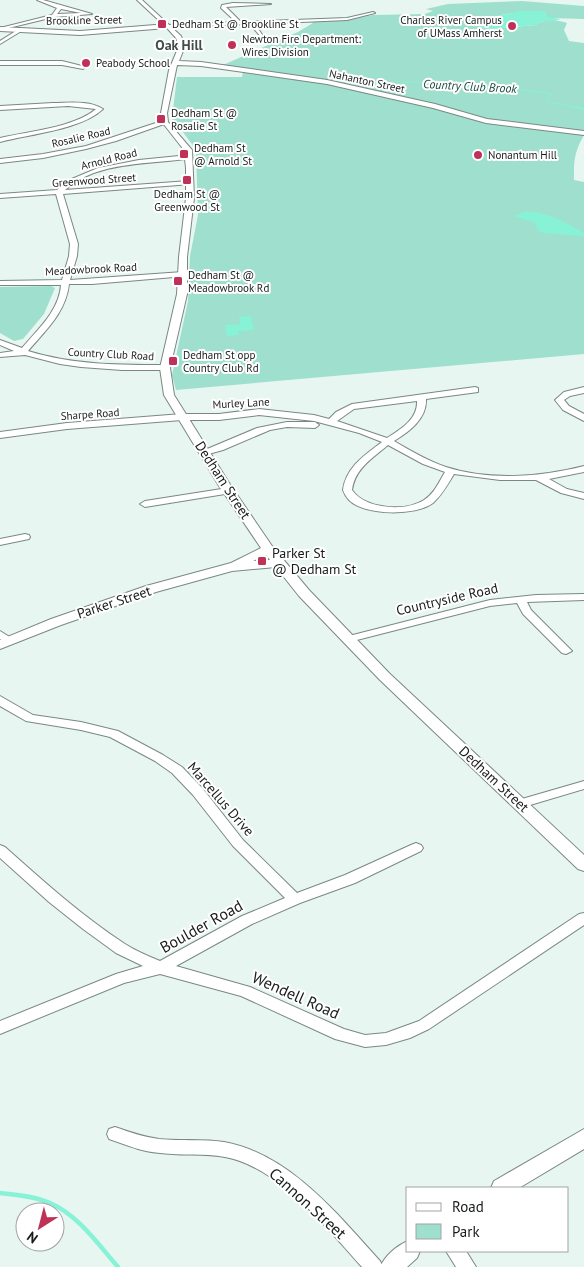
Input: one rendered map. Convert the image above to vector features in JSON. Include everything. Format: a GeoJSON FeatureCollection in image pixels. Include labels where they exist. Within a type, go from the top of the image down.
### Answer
{"type":"FeatureCollection","features":[{"type":"Feature","properties":{"kind":"main road","name":"Brookline Street"},"geometry":{"type":"LineString","coordinates":[[0,29],[80,32],[147,28],[170,29]]}},
{"type":"Feature","properties":{"kind":"main road"},"geometry":{"type":"LineString","coordinates":[[165,122],[164,113],[176,59],[182,42],[170,29]]}},
{"type":"Feature","properties":{"kind":"main road","name":"Nahanton Street"},"geometry":{"type":"LineString","coordinates":[[176,59],[337,84],[378,95],[435,106],[489,121],[584,133]]}},
{"type":"Feature","properties":{"kind":"main road","name":"Dedham Street"},"geometry":{"type":"LineString","coordinates":[[165,122],[183,142],[189,157],[190,198],[182,294],[165,368],[169,395],[228,491],[278,562],[385,678],[584,865]]}},
{"type":"Feature","properties":{"kind":"main road","name":"Parker Street"},"geometry":{"type":"LineString","coordinates":[[3,640],[107,603],[231,567],[268,549]]}},
{"type":"Feature","properties":{"kind":"main road","name":"Parker Street"},"geometry":{"type":"LineString","coordinates":[[231,567],[278,562]]}},
{"type":"Feature","properties":{"kind":"main road"},"geometry":{"type":"LineString","coordinates":[[504,1187],[584,1138]]}},
{"type":"Feature","properties":{"kind":"main road"},"geometry":{"type":"LineString","coordinates":[[391,1267],[408,1252]]}},
{"type":"Feature","properties":{"kind":"street"},"geometry":{"type":"LineString","coordinates":[[0,29],[54,16],[90,14],[39,0]]}},
{"type":"Feature","properties":{"kind":"street"},"geometry":{"type":"LineString","coordinates":[[140,1],[150,1]]}},
{"type":"Feature","properties":{"kind":"street"},"geometry":{"type":"LineString","coordinates":[[140,1],[170,29],[251,22],[347,19],[373,13]]}},
{"type":"Feature","properties":{"kind":"street"},"geometry":{"type":"LineString","coordinates":[[240,23],[224,6],[233,4],[269,4]]}},
{"type":"Feature","properties":{"kind":"street"},"geometry":{"type":"LineString","coordinates":[[54,16],[60,7]]}},
{"type":"Feature","properties":{"kind":"street"},"geometry":{"type":"LineString","coordinates":[[251,22],[261,36]]}},
{"type":"Feature","properties":{"kind":"street"},"geometry":{"type":"LineString","coordinates":[[0,43],[21,30]]}},
{"type":"Feature","properties":{"kind":"street"},"geometry":{"type":"LineString","coordinates":[[0,63],[56,62],[83,68]]}},
{"type":"Feature","properties":{"kind":"street"},"geometry":{"type":"LineString","coordinates":[[0,108],[78,104],[96,106],[100,109],[85,118],[0,138]]}},
{"type":"Feature","properties":{"kind":"street"},"geometry":{"type":"LineString","coordinates":[[0,112],[13,108]]}},
{"type":"Feature","properties":{"kind":"street","name":"Rosalie Road"},"geometry":{"type":"LineString","coordinates":[[0,161],[65,152],[140,132],[165,122]]}},
{"type":"Feature","properties":{"kind":"street"},"geometry":{"type":"LineString","coordinates":[[140,132],[157,129],[172,130]]}},
{"type":"Feature","properties":{"kind":"street","name":"Arnold Road"},"geometry":{"type":"LineString","coordinates":[[59,192],[70,181],[97,171],[150,161],[189,157]]}},
{"type":"Feature","properties":{"kind":"street","name":"Greenwood Street"},"geometry":{"type":"LineString","coordinates":[[0,196],[189,183]]}},
{"type":"Feature","properties":{"kind":"street"},"geometry":{"type":"LineString","coordinates":[[0,355],[22,353],[57,312],[64,295],[74,244],[59,192]]}},
{"type":"Feature","properties":{"kind":"street","name":"Meadowbrook Road"},"geometry":{"type":"LineString","coordinates":[[0,283],[65,283],[183,274]]}},
{"type":"Feature","properties":{"kind":"street","name":"Country Club Road"},"geometry":{"type":"LineString","coordinates":[[0,342],[22,353],[43,359],[91,366],[165,368]]}},
{"type":"Feature","properties":{"kind":"street"},"geometry":{"type":"LineString","coordinates":[[332,422],[339,414],[352,407],[475,390]]}},
{"type":"Feature","properties":{"kind":"street"},"geometry":{"type":"LineString","coordinates":[[584,390],[569,392],[559,400],[566,408],[584,418]]}},
{"type":"Feature","properties":{"kind":"street"},"geometry":{"type":"LineString","coordinates":[[421,397],[422,409],[415,420],[360,464],[348,480],[347,489],[350,495],[358,502],[381,509],[408,510],[427,503],[451,471]]}},
{"type":"Feature","properties":{"kind":"street","name":"Murley Lane"},"geometry":{"type":"LineString","coordinates":[[182,417],[219,417],[259,412],[314,418],[362,431],[388,441],[427,463],[451,471],[539,478],[553,477],[584,469]]}},
{"type":"Feature","properties":{"kind":"street","name":"Sharpe Road"},"geometry":{"type":"LineString","coordinates":[[0,435],[67,426],[182,417]]}},
{"type":"Feature","properties":{"kind":"street","name":"Murley Lane"},"geometry":{"type":"LineString","coordinates":[[205,452],[219,450],[261,430],[274,426],[290,424],[318,425],[332,422]]}},
{"type":"Feature","properties":{"kind":"street","name":"Murley Lane"},"geometry":{"type":"LineString","coordinates":[[539,478],[564,490],[584,496]]}},
{"type":"Feature","properties":{"kind":"street"},"geometry":{"type":"LineString","coordinates":[[145,504],[228,491]]}},
{"type":"Feature","properties":{"kind":"street"},"geometry":{"type":"LineString","coordinates":[[0,542],[25,537]]}},
{"type":"Feature","properties":{"kind":"street","name":"Countryside Road"},"geometry":{"type":"LineString","coordinates":[[349,639],[464,608],[520,600],[584,597]]}},
{"type":"Feature","properties":{"kind":"street"},"geometry":{"type":"LineString","coordinates":[[520,600],[528,613],[566,651]]}},
{"type":"Feature","properties":{"kind":"street","name":"Marcellus Drive"},"geometry":{"type":"LineString","coordinates":[[0,700],[17,712],[30,718],[81,726],[114,734],[177,770],[238,843],[295,898]]}},
{"type":"Feature","properties":{"kind":"street"},"geometry":{"type":"LineString","coordinates":[[520,804],[584,785]]}},
{"type":"Feature","properties":{"kind":"street","name":"Boulder Road"},"geometry":{"type":"LineString","coordinates":[[0,1028],[121,978],[160,968],[247,920],[295,898],[350,879],[416,848]]}},
{"type":"Feature","properties":{"kind":"street","name":"Wendell Road"},"geometry":{"type":"LineString","coordinates":[[0,850],[54,898],[121,949],[160,968],[245,991],[341,1035],[365,1040],[386,1039],[404,1034],[424,1025],[584,918]]}},
{"type":"Feature","properties":{"kind":"street","name":"Cannon Street"},"geometry":{"type":"LineString","coordinates":[[115,1134],[158,1146],[229,1150],[273,1168],[339,1229],[374,1267]]}},
{"type":"Feature","properties":{"kind":"street"},"geometry":{"type":"LineString","coordinates":[[456,1252],[467,1267]]}},
{"type":"Feature","properties":{"kind":"green space"},"geometry":{"type":"Polygon","coordinates":[[[522,1],[584,6],[584,19],[548,18],[545,11],[511,13],[495,17],[479,27],[492,29],[536,25],[551,21],[567,23],[564,30],[569,41],[584,43],[584,131],[493,120],[429,102],[338,82],[223,65],[298,32],[313,23],[309,21],[345,20],[373,15],[425,14],[433,11],[426,9],[448,4],[522,1]]]}},
{"type":"Feature","properties":{"kind":"green space"},"geometry":{"type":"Polygon","coordinates":[[[243,72],[334,85],[485,122],[584,135],[575,157],[574,180],[584,182],[584,354],[176,390],[172,375],[188,301],[190,256],[198,215],[196,152],[172,118],[177,77],[242,77],[243,72]]]}},
{"type":"Feature","properties":{"kind":"green space"},"geometry":{"type":"Polygon","coordinates":[[[51,286],[55,288],[44,314],[23,339],[14,341],[0,333],[0,287],[51,286]]]}},
{"type":"Feature","properties":{"kind":"shaded area"},"geometry":{"type":"Polygon","coordinates":[[[520,11],[546,11],[547,17],[560,19],[536,25],[492,29],[479,27],[493,17],[520,11]]]}},
{"type":"Feature","properties":{"kind":"shaded area"},"geometry":{"type":"Polygon","coordinates":[[[524,212],[539,213],[555,218],[584,233],[584,236],[538,231],[535,223],[514,216],[524,212]]]}},
{"type":"Feature","properties":{"kind":"shaded area"},"geometry":{"type":"Polygon","coordinates":[[[251,316],[254,330],[238,331],[239,335],[227,336],[225,325],[240,324],[239,317],[251,316]]]}},
{"type":"Feature","properties":{"kind":"waterway","name":"Country Club Brook"},"geometry":{"type":"LineString","coordinates":[[401,82],[533,91],[552,94],[547,100],[548,102],[581,108]]}},
{"type":"Feature","properties":{"kind":"waterway","name":"Country Club Brook"},"geometry":{"type":"LineString","coordinates":[[575,107],[584,109]]}},
{"type":"Feature","properties":{"kind":"waterway"},"geometry":{"type":"LineString","coordinates":[[0,1193],[38,1199],[60,1208],[79,1222],[118,1267]]}},
{"type":"Feature","properties":{"kind":"place","name":"Dedham St @ Brookline St"},"geometry":{"type":"Point","coordinates":[162,24]}},
{"type":"Feature","properties":{"kind":"place","name":"Charles River Campus of UMass Amherst"},"geometry":{"type":"Point","coordinates":[512,26]}},
{"type":"Feature","properties":{"kind":"place","name":"Newton Fire Department: Wires Division"},"geometry":{"type":"Point","coordinates":[232,45]}},
{"type":"Feature","properties":{"kind":"place","name":"Peabody School"},"geometry":{"type":"Point","coordinates":[86,63]}},
{"type":"Feature","properties":{"kind":"place","name":"Dedham St @ Rosalie St"},"geometry":{"type":"Point","coordinates":[161,119]}},
{"type":"Feature","properties":{"kind":"place","name":"Dedham St @ Arnold St"},"geometry":{"type":"Point","coordinates":[184,154]}},
{"type":"Feature","properties":{"kind":"place","name":"Nonantum Hill"},"geometry":{"type":"Point","coordinates":[478,155]}},
{"type":"Feature","properties":{"kind":"place","name":"Dedham St @ Greenwood St"},"geometry":{"type":"Point","coordinates":[187,180]}},
{"type":"Feature","properties":{"kind":"place","name":"Dedham St @ Meadowbrook Rd"},"geometry":{"type":"Point","coordinates":[178,281]}},
{"type":"Feature","properties":{"kind":"place","name":"Dedham St opp Country Club Rd"},"geometry":{"type":"Point","coordinates":[173,361]}},
{"type":"Feature","properties":{"kind":"place","name":"Parker St @ Dedham St"},"geometry":{"type":"Point","coordinates":[262,561]}},
{"type":"Feature","properties":{"kind":"district","name":"Oak Hill"},"geometry":{"type":"Point","coordinates":[179,45]}}]}
